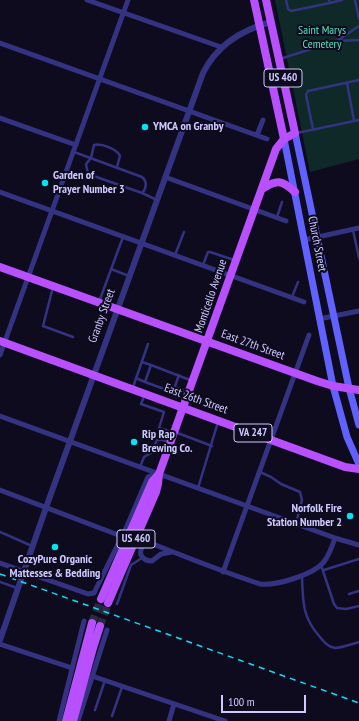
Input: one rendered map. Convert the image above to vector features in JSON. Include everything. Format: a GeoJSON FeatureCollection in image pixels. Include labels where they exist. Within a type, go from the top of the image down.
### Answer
{"type":"FeatureCollection","features":[{"type":"Feature","properties":{"kind":"main road","name":"US 460"},"geometry":{"type":"LineString","coordinates":[[254,0],[259,25]]}},
{"type":"Feature","properties":{"kind":"main road","name":"US 460"},"geometry":{"type":"LineString","coordinates":[[266,0],[271,22]]}},
{"type":"Feature","properties":{"kind":"main road","name":"Church Street"},"geometry":{"type":"LineString","coordinates":[[271,22],[349,388],[359,426]]}},
{"type":"Feature","properties":{"kind":"main road","name":"Church Street"},"geometry":{"type":"LineString","coordinates":[[259,25],[295,192],[333,386],[347,437],[359,464]]}},
{"type":"Feature","properties":{"kind":"main road","name":"Monticello Avenue"},"geometry":{"type":"LineString","coordinates":[[109,602],[152,482],[159,474],[175,432],[276,149],[284,139],[295,133]]}},
{"type":"Feature","properties":{"kind":"main road"},"geometry":{"type":"LineString","coordinates":[[262,189],[269,184],[278,182],[286,184],[295,192]]}},
{"type":"Feature","properties":{"kind":"main road","name":"East 27th Street"},"geometry":{"type":"LineString","coordinates":[[0,267],[295,374],[333,386],[359,390]]}},
{"type":"Feature","properties":{"kind":"main road","name":"VA 247"},"geometry":{"type":"LineString","coordinates":[[2,342],[93,375]]}},
{"type":"Feature","properties":{"kind":"main road","name":"East 26th Street"},"geometry":{"type":"LineString","coordinates":[[93,375],[271,440],[345,466],[359,469]]}},
{"type":"Feature","properties":{"kind":"main road"},"geometry":{"type":"LineString","coordinates":[[66,721],[100,626]]}},
{"type":"Feature","properties":{"kind":"main road"},"geometry":{"type":"LineString","coordinates":[[73,721],[100,626]]}},
{"type":"Feature","properties":{"kind":"street"},"geometry":{"type":"LineString","coordinates":[[87,0],[221,47]]}},
{"type":"Feature","properties":{"kind":"street"},"geometry":{"type":"LineString","coordinates":[[0,356],[2,342],[29,277],[128,0]]}},
{"type":"Feature","properties":{"kind":"street","name":"Granby Street"},"geometry":{"type":"LineString","coordinates":[[0,640],[23,571],[202,73],[207,64],[221,47],[241,33],[259,25],[271,22]]}},
{"type":"Feature","properties":{"kind":"street"},"geometry":{"type":"LineString","coordinates":[[0,43],[267,139]]}},
{"type":"Feature","properties":{"kind":"street"},"geometry":{"type":"LineString","coordinates":[[0,118],[76,145]]}},
{"type":"Feature","properties":{"kind":"street"},"geometry":{"type":"LineString","coordinates":[[257,135],[263,120]]}},
{"type":"Feature","properties":{"kind":"street"},"geometry":{"type":"LineString","coordinates":[[165,177],[286,221]]}},
{"type":"Feature","properties":{"kind":"street"},"geometry":{"type":"LineString","coordinates":[[0,192],[304,302]]}},
{"type":"Feature","properties":{"kind":"street"},"geometry":{"type":"LineString","coordinates":[[304,240],[359,228]]}},
{"type":"Feature","properties":{"kind":"street"},"geometry":{"type":"LineString","coordinates":[[319,319],[359,311]]}},
{"type":"Feature","properties":{"kind":"street"},"geometry":{"type":"LineString","coordinates":[[223,572],[309,335]]}},
{"type":"Feature","properties":{"kind":"street"},"geometry":{"type":"LineString","coordinates":[[0,416],[359,546]]}},
{"type":"Feature","properties":{"kind":"street"},"geometry":{"type":"LineString","coordinates":[[0,563],[91,594],[96,591],[148,477],[159,474]]}},
{"type":"Feature","properties":{"kind":"street"},"geometry":{"type":"LineString","coordinates":[[0,490],[121,536]]}},
{"type":"Feature","properties":{"kind":"street"},"geometry":{"type":"LineString","coordinates":[[172,552],[161,554],[152,561],[148,561],[142,558],[141,548],[145,545],[152,544],[223,572],[266,585],[302,576],[322,568],[335,538]]}},
{"type":"Feature","properties":{"kind":"street"},"geometry":{"type":"LineString","coordinates":[[59,721],[84,621]]}},
{"type":"Feature","properties":{"kind":"street"},"geometry":{"type":"LineString","coordinates":[[78,721],[92,676],[100,626]]}},
{"type":"Feature","properties":{"kind":"street"},"geometry":{"type":"LineString","coordinates":[[0,644],[72,668]]}},
{"type":"Feature","properties":{"kind":"street"},"geometry":{"type":"LineString","coordinates":[[92,676],[224,721]]}},
{"type":"Feature","properties":{"kind":"street"},"geometry":{"type":"LineString","coordinates":[[169,721],[174,704]]}},
{"type":"Feature","properties":{"kind":"lane"},"geometry":{"type":"LineString","coordinates":[[286,0],[288,9],[291,11],[329,1],[342,0]]}},
{"type":"Feature","properties":{"kind":"lane"},"geometry":{"type":"LineString","coordinates":[[355,0],[359,19]]}},
{"type":"Feature","properties":{"kind":"lane"},"geometry":{"type":"LineString","coordinates":[[336,41],[359,26]]}},
{"type":"Feature","properties":{"kind":"lane"},"geometry":{"type":"LineString","coordinates":[[279,59],[336,41],[359,40]]}},
{"type":"Feature","properties":{"kind":"lane"},"geometry":{"type":"LineString","coordinates":[[313,129],[306,92],[309,90],[359,80]]}},
{"type":"Feature","properties":{"kind":"lane"},"geometry":{"type":"LineString","coordinates":[[347,83],[354,121]]}},
{"type":"Feature","properties":{"kind":"lane"},"geometry":{"type":"LineString","coordinates":[[295,133],[359,120]]}},
{"type":"Feature","properties":{"kind":"lane"},"geometry":{"type":"LineString","coordinates":[[116,168],[120,156],[119,153],[101,145],[94,145],[91,158],[86,164],[88,174],[142,193],[157,200]]}},
{"type":"Feature","properties":{"kind":"lane"},"geometry":{"type":"LineString","coordinates":[[73,152],[145,179],[146,187],[142,193]]}},
{"type":"Feature","properties":{"kind":"lane"},"geometry":{"type":"LineString","coordinates":[[276,218],[282,202]]}},
{"type":"Feature","properties":{"kind":"lane"},"geometry":{"type":"LineString","coordinates":[[353,230],[359,258]]}},
{"type":"Feature","properties":{"kind":"lane"},"geometry":{"type":"LineString","coordinates":[[175,256],[184,232]]}},
{"type":"Feature","properties":{"kind":"lane"},"geometry":{"type":"LineString","coordinates":[[99,302],[123,236]]}},
{"type":"Feature","properties":{"kind":"lane"},"geometry":{"type":"LineString","coordinates":[[203,266],[208,252],[236,261]]}},
{"type":"Feature","properties":{"kind":"lane"},"geometry":{"type":"LineString","coordinates":[[111,269],[129,276]]}},
{"type":"Feature","properties":{"kind":"lane"},"geometry":{"type":"LineString","coordinates":[[292,298],[298,282]]}},
{"type":"Feature","properties":{"kind":"lane"},"geometry":{"type":"LineString","coordinates":[[54,286],[43,326],[73,337]]}},
{"type":"Feature","properties":{"kind":"lane"},"geometry":{"type":"LineString","coordinates":[[132,389],[148,344]]}},
{"type":"Feature","properties":{"kind":"lane"},"geometry":{"type":"LineString","coordinates":[[142,362],[193,381]]}},
{"type":"Feature","properties":{"kind":"lane"},"geometry":{"type":"LineString","coordinates":[[145,382],[151,365]]}},
{"type":"Feature","properties":{"kind":"lane"},"geometry":{"type":"LineString","coordinates":[[174,389],[179,375]]}},
{"type":"Feature","properties":{"kind":"lane"},"geometry":{"type":"LineString","coordinates":[[136,378],[167,390],[174,389],[188,393]]}},
{"type":"Feature","properties":{"kind":"lane"},"geometry":{"type":"LineString","coordinates":[[145,394],[141,404],[164,412]]}},
{"type":"Feature","properties":{"kind":"lane"},"geometry":{"type":"LineString","coordinates":[[168,402],[159,428],[175,432],[212,446]]}},
{"type":"Feature","properties":{"kind":"lane"},"geometry":{"type":"LineString","coordinates":[[198,488],[219,420]]}},
{"type":"Feature","properties":{"kind":"lane"},"geometry":{"type":"LineString","coordinates":[[140,467],[144,457],[151,453],[157,440],[163,440],[170,443]]}},
{"type":"Feature","properties":{"kind":"lane"},"geometry":{"type":"LineString","coordinates":[[259,472],[300,492],[302,500],[295,524]]}},
{"type":"Feature","properties":{"kind":"lane"},"geometry":{"type":"LineString","coordinates":[[0,532],[32,546]]}},
{"type":"Feature","properties":{"kind":"lane"},"geometry":{"type":"LineString","coordinates":[[109,602],[131,565],[142,558]]}},
{"type":"Feature","properties":{"kind":"lane"},"geometry":{"type":"LineString","coordinates":[[359,559],[322,568],[334,604],[337,608],[346,610],[359,606]]}},
{"type":"Feature","properties":{"kind":"lane"},"geometry":{"type":"LineString","coordinates":[[302,576],[304,607],[308,622],[320,638],[333,648],[359,642]]}},
{"type":"Feature","properties":{"kind":"lane"},"geometry":{"type":"LineString","coordinates":[[0,582],[18,588]]}},
{"type":"Feature","properties":{"kind":"lane"},"geometry":{"type":"LineString","coordinates":[[348,594],[359,591]]}},
{"type":"Feature","properties":{"kind":"lane"},"geometry":{"type":"LineString","coordinates":[[95,710],[105,680]]}},
{"type":"Feature","properties":{"kind":"lane"},"geometry":{"type":"LineString","coordinates":[[112,716],[122,686]]}},
{"type":"Feature","properties":{"kind":"green space","name":"Saint Marys Cemetery"},"geometry":{"type":"Polygon","coordinates":[[[275,0],[359,0],[359,159],[310,172],[275,0]]]}},
{"type":"Feature","properties":{"kind":"tunnel"},"geometry":{"type":"LineString","coordinates":[[92,623],[101,599]]}},
{"type":"Feature","properties":{"kind":"tunnel"},"geometry":{"type":"LineString","coordinates":[[100,626],[108,603]]}},
{"type":"Feature","properties":{"kind":"railway"},"geometry":{"type":"LineString","coordinates":[[0,574],[359,703]]}},
{"type":"Feature","properties":{"kind":"place","name":"YMCA on Granby"},"geometry":{"type":"Point","coordinates":[145,127]}},
{"type":"Feature","properties":{"kind":"place","name":"Garden of Prayer Number 3"},"geometry":{"type":"Point","coordinates":[45,183]}},
{"type":"Feature","properties":{"kind":"place","name":"Rip Rap Brewing Co."},"geometry":{"type":"Point","coordinates":[134,442]}},
{"type":"Feature","properties":{"kind":"place","name":"Norfolk Fire Station Number 2"},"geometry":{"type":"Point","coordinates":[350,516]}},
{"type":"Feature","properties":{"kind":"place","name":"CozyPure Organic Mattesses & Bedding"},"geometry":{"type":"Point","coordinates":[55,547]}}]}
